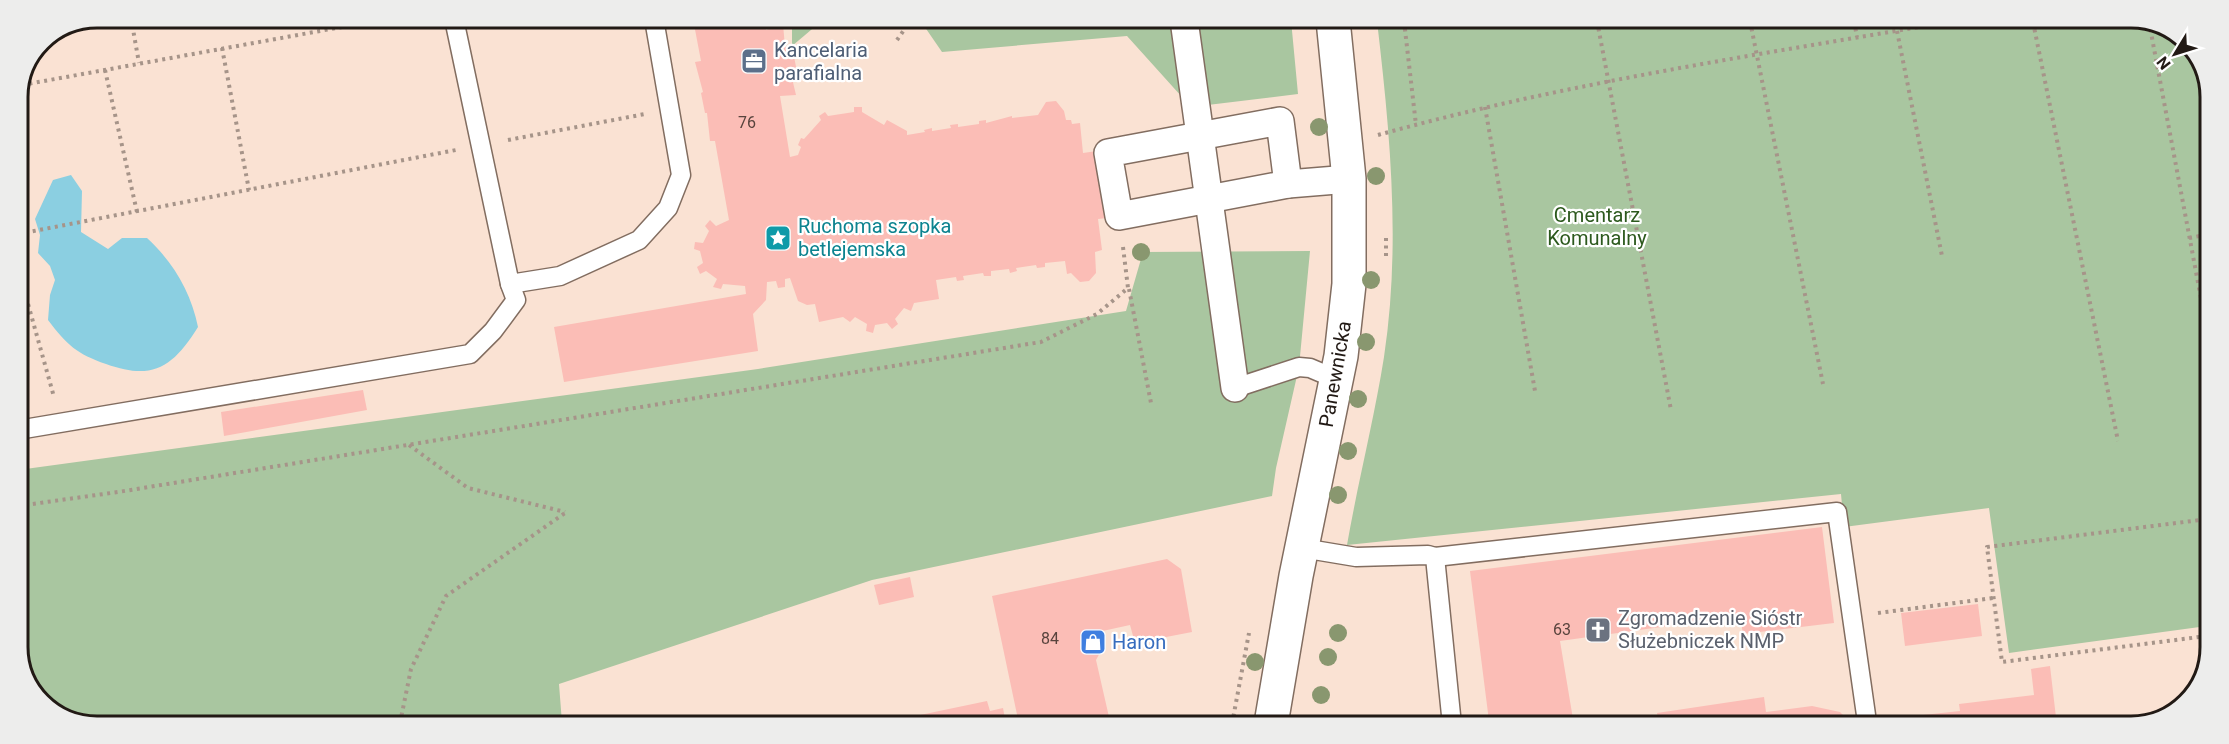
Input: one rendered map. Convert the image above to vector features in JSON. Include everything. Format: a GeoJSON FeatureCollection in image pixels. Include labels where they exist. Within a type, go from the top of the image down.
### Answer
{"type":"FeatureCollection","features":[{"type":"Feature","properties":{"kind":"street"},"geometry":{"type":"LineString","coordinates":[[1185,29],[1211,200],[1235,388]]}},
{"type":"Feature","properties":{"kind":"street","name":"Panewnicka"},"geometry":{"type":"LineString","coordinates":[[1272,716],[1278,670],[1336,379],[1349,284],[1349,179],[1334,29]]}},
{"type":"Feature","properties":{"kind":"street"},"geometry":{"type":"LineString","coordinates":[[1288,184],[1280,121],[1108,153],[1119,216],[1288,184],[1349,179]]}},
{"type":"Feature","properties":{"kind":"lane"},"geometry":{"type":"LineString","coordinates":[[29,428],[470,354],[493,331],[516,300],[510,284],[456,29]]}},
{"type":"Feature","properties":{"kind":"lane"},"geometry":{"type":"LineString","coordinates":[[510,284],[560,276],[639,240],[668,208],[681,175],[656,29]]}},
{"type":"Feature","properties":{"kind":"lane"},"geometry":{"type":"LineString","coordinates":[[1235,388],[1299,367],[1310,368],[1336,379]]}},
{"type":"Feature","properties":{"kind":"lane"},"geometry":{"type":"LineString","coordinates":[[1302,549],[1356,557],[1428,555],[1435,557],[1837,512],[1866,715]]}},
{"type":"Feature","properties":{"kind":"lane"},"geometry":{"type":"LineString","coordinates":[[1435,557],[1451,716]]}},
{"type":"Feature","properties":{"kind":"path"},"geometry":{"type":"LineString","coordinates":[[133,29],[139,63]]}},
{"type":"Feature","properties":{"kind":"path"},"geometry":{"type":"LineString","coordinates":[[30,84],[329,29]]}},
{"type":"Feature","properties":{"kind":"path"},"geometry":{"type":"LineString","coordinates":[[897,40],[905,29]]}},
{"type":"Feature","properties":{"kind":"path"},"geometry":{"type":"LineString","coordinates":[[1405,29],[1416,125]]}},
{"type":"Feature","properties":{"kind":"path"},"geometry":{"type":"LineString","coordinates":[[1598,29],[1671,410]]}},
{"type":"Feature","properties":{"kind":"path"},"geometry":{"type":"LineString","coordinates":[[1752,29],[1823,384]]}},
{"type":"Feature","properties":{"kind":"path"},"geometry":{"type":"LineString","coordinates":[[1856,29],[1857,37]]}},
{"type":"Feature","properties":{"kind":"path"},"geometry":{"type":"LineString","coordinates":[[1371,138],[1485,107],[1608,80],[1908,29]]}},
{"type":"Feature","properties":{"kind":"path"},"geometry":{"type":"LineString","coordinates":[[2034,29],[2118,441]]}},
{"type":"Feature","properties":{"kind":"path"},"geometry":{"type":"LineString","coordinates":[[1897,31],[1942,256]]}},
{"type":"Feature","properties":{"kind":"path"},"geometry":{"type":"LineString","coordinates":[[2151,31],[2200,292]]}},
{"type":"Feature","properties":{"kind":"path"},"geometry":{"type":"LineString","coordinates":[[222,48],[249,190]]}},
{"type":"Feature","properties":{"kind":"path"},"geometry":{"type":"LineString","coordinates":[[105,70],[137,212]]}},
{"type":"Feature","properties":{"kind":"path"},"geometry":{"type":"LineString","coordinates":[[1485,107],[1534,391]]}},
{"type":"Feature","properties":{"kind":"path"},"geometry":{"type":"LineString","coordinates":[[29,232],[670,109]]}},
{"type":"Feature","properties":{"kind":"path"},"geometry":{"type":"LineString","coordinates":[[1119,216],[1128,288],[1151,403]]}},
{"type":"Feature","properties":{"kind":"path"},"geometry":{"type":"LineString","coordinates":[[2190,238],[2200,236]]}},
{"type":"Feature","properties":{"kind":"path"},"geometry":{"type":"LineString","coordinates":[[29,504],[1041,342],[1097,314],[1128,288]]}},
{"type":"Feature","properties":{"kind":"path"},"geometry":{"type":"LineString","coordinates":[[29,307],[62,424]]}},
{"type":"Feature","properties":{"kind":"path"},"geometry":{"type":"LineString","coordinates":[[401,716],[411,669],[446,596],[565,513],[468,488],[409,445]]}},
{"type":"Feature","properties":{"kind":"path"},"geometry":{"type":"LineString","coordinates":[[2200,520],[1987,547],[2002,663],[2200,637]]}},
{"type":"Feature","properties":{"kind":"path"},"geometry":{"type":"LineString","coordinates":[[1852,616],[1994,598]]}},
{"type":"Feature","properties":{"kind":"green space"},"geometry":{"type":"Polygon","coordinates":[[[792,29],[812,29],[792,46],[792,29]]]}},
{"type":"Feature","properties":{"kind":"green space"},"geometry":{"type":"Polygon","coordinates":[[[926,29],[1292,29],[1298,94],[1191,107],[1127,36],[942,52],[926,29]]]}},
{"type":"Feature","properties":{"kind":"green space","name":"Cmentarz Komunalny"},"geometry":{"type":"Polygon","coordinates":[[[1378,29],[2141,29],[2154,32],[2170,40],[2191,63],[2197,75],[2200,93],[2200,627],[2009,653],[1989,508],[1844,527],[1841,494],[1347,545],[1376,404],[1389,315],[1393,231],[1386,105],[1378,29]]]}},
{"type":"Feature","properties":{"kind":"green space"},"geometry":{"type":"Polygon","coordinates":[[[1310,251],[1299,367],[1276,468],[1272,496],[872,580],[559,684],[561,716],[97,716],[75,712],[55,701],[43,689],[34,673],[29,651],[29,468],[758,369],[1126,311],[1143,252],[1310,251]]]}},
{"type":"Feature","properties":{"kind":"water"},"geometry":{"type":"Polygon","coordinates":[[[71,175],[82,191],[81,232],[108,249],[122,238],[147,238],[173,267],[186,290],[198,327],[180,352],[160,367],[137,371],[122,369],[96,360],[73,348],[48,320],[50,295],[55,280],[50,266],[38,253],[40,235],[35,219],[53,180],[71,175]]]}},
{"type":"Feature","properties":{"kind":"building"},"geometry":{"type":"Polygon","coordinates":[[[695,29],[783,29],[785,47],[792,46],[797,72],[791,74],[796,95],[780,96],[790,157],[798,155],[801,138],[804,139],[821,120],[819,116],[825,112],[828,116],[854,112],[854,107],[862,107],[862,112],[884,125],[887,120],[907,131],[907,135],[925,132],[924,130],[932,128],[932,131],[951,128],[950,125],[958,124],[958,127],[1012,116],[1012,118],[1038,115],[1046,102],[1056,101],[1064,111],[1066,120],[1071,120],[1072,124],[1080,123],[1083,153],[1097,151],[1107,218],[1098,219],[1102,250],[1095,252],[1096,273],[1089,281],[1080,282],[1071,273],[1067,274],[1065,261],[1045,263],[1045,267],[1037,268],[1036,265],[1016,268],[1017,271],[1010,273],[1009,269],[991,271],[991,276],[984,276],[983,273],[963,276],[964,280],[957,281],[956,277],[936,280],[939,299],[914,303],[911,311],[904,308],[895,319],[898,324],[892,329],[887,323],[875,325],[873,333],[866,331],[867,324],[855,317],[850,322],[843,317],[819,322],[815,304],[807,305],[798,301],[790,278],[785,279],[785,287],[778,288],[776,281],[767,282],[766,300],[753,314],[758,351],[564,382],[554,327],[746,294],[745,286],[723,284],[721,289],[713,287],[717,279],[706,271],[700,274],[697,267],[703,263],[700,251],[694,249],[695,242],[703,243],[709,231],[705,226],[710,220],[716,226],[729,220],[715,141],[710,141],[707,113],[705,113],[701,93],[703,92],[695,62],[701,61],[695,29]]]}},
{"type":"Feature","properties":{"kind":"building"},"geometry":{"type":"Polygon","coordinates":[[[363,390],[367,410],[224,436],[221,412],[363,390]]]}},
{"type":"Feature","properties":{"kind":"building"},"geometry":{"type":"Polygon","coordinates":[[[1822,527],[1834,623],[1743,634],[1740,616],[1560,641],[1572,716],[1488,716],[1470,571],[1822,527]]]}},
{"type":"Feature","properties":{"kind":"building"},"geometry":{"type":"Polygon","coordinates":[[[1167,559],[1181,569],[1192,632],[1135,643],[1130,625],[1098,632],[1102,649],[1096,660],[1109,716],[1017,716],[992,596],[1167,559]]]}},
{"type":"Feature","properties":{"kind":"building"},"geometry":{"type":"Polygon","coordinates":[[[910,577],[914,597],[879,605],[874,585],[910,577]]]}},
{"type":"Feature","properties":{"kind":"building"},"geometry":{"type":"Polygon","coordinates":[[[1978,604],[1982,636],[1905,646],[1901,613],[1978,604]]]}},
{"type":"Feature","properties":{"kind":"building"},"geometry":{"type":"Polygon","coordinates":[[[2050,666],[2056,716],[1914,716],[1960,711],[1959,704],[2034,695],[2031,669],[2050,666]]]}},
{"type":"Feature","properties":{"kind":"building"},"geometry":{"type":"Polygon","coordinates":[[[1764,697],[1766,712],[1812,706],[1840,712],[1844,716],[1658,716],[1657,713],[1764,697]]]}},
{"type":"Feature","properties":{"kind":"building"},"geometry":{"type":"Polygon","coordinates":[[[987,701],[990,711],[1003,708],[1004,716],[915,716],[987,701]]]}},
{"type":"Feature","properties":{"kind":"place","name":"Kancelaria parafialna"},"geometry":{"type":"Point","coordinates":[754,61]}},
{"type":"Feature","properties":{"kind":"place","name":"Ruchoma szopka betlejemska"},"geometry":{"type":"Point","coordinates":[778,238]}},
{"type":"Feature","properties":{"kind":"place","name":"Zgromadzenie Sióstr Służebniczek NMP"},"geometry":{"type":"Point","coordinates":[1598,630]}},
{"type":"Feature","properties":{"kind":"place","name":"Haron"},"geometry":{"type":"Point","coordinates":[1093,642]}}]}
